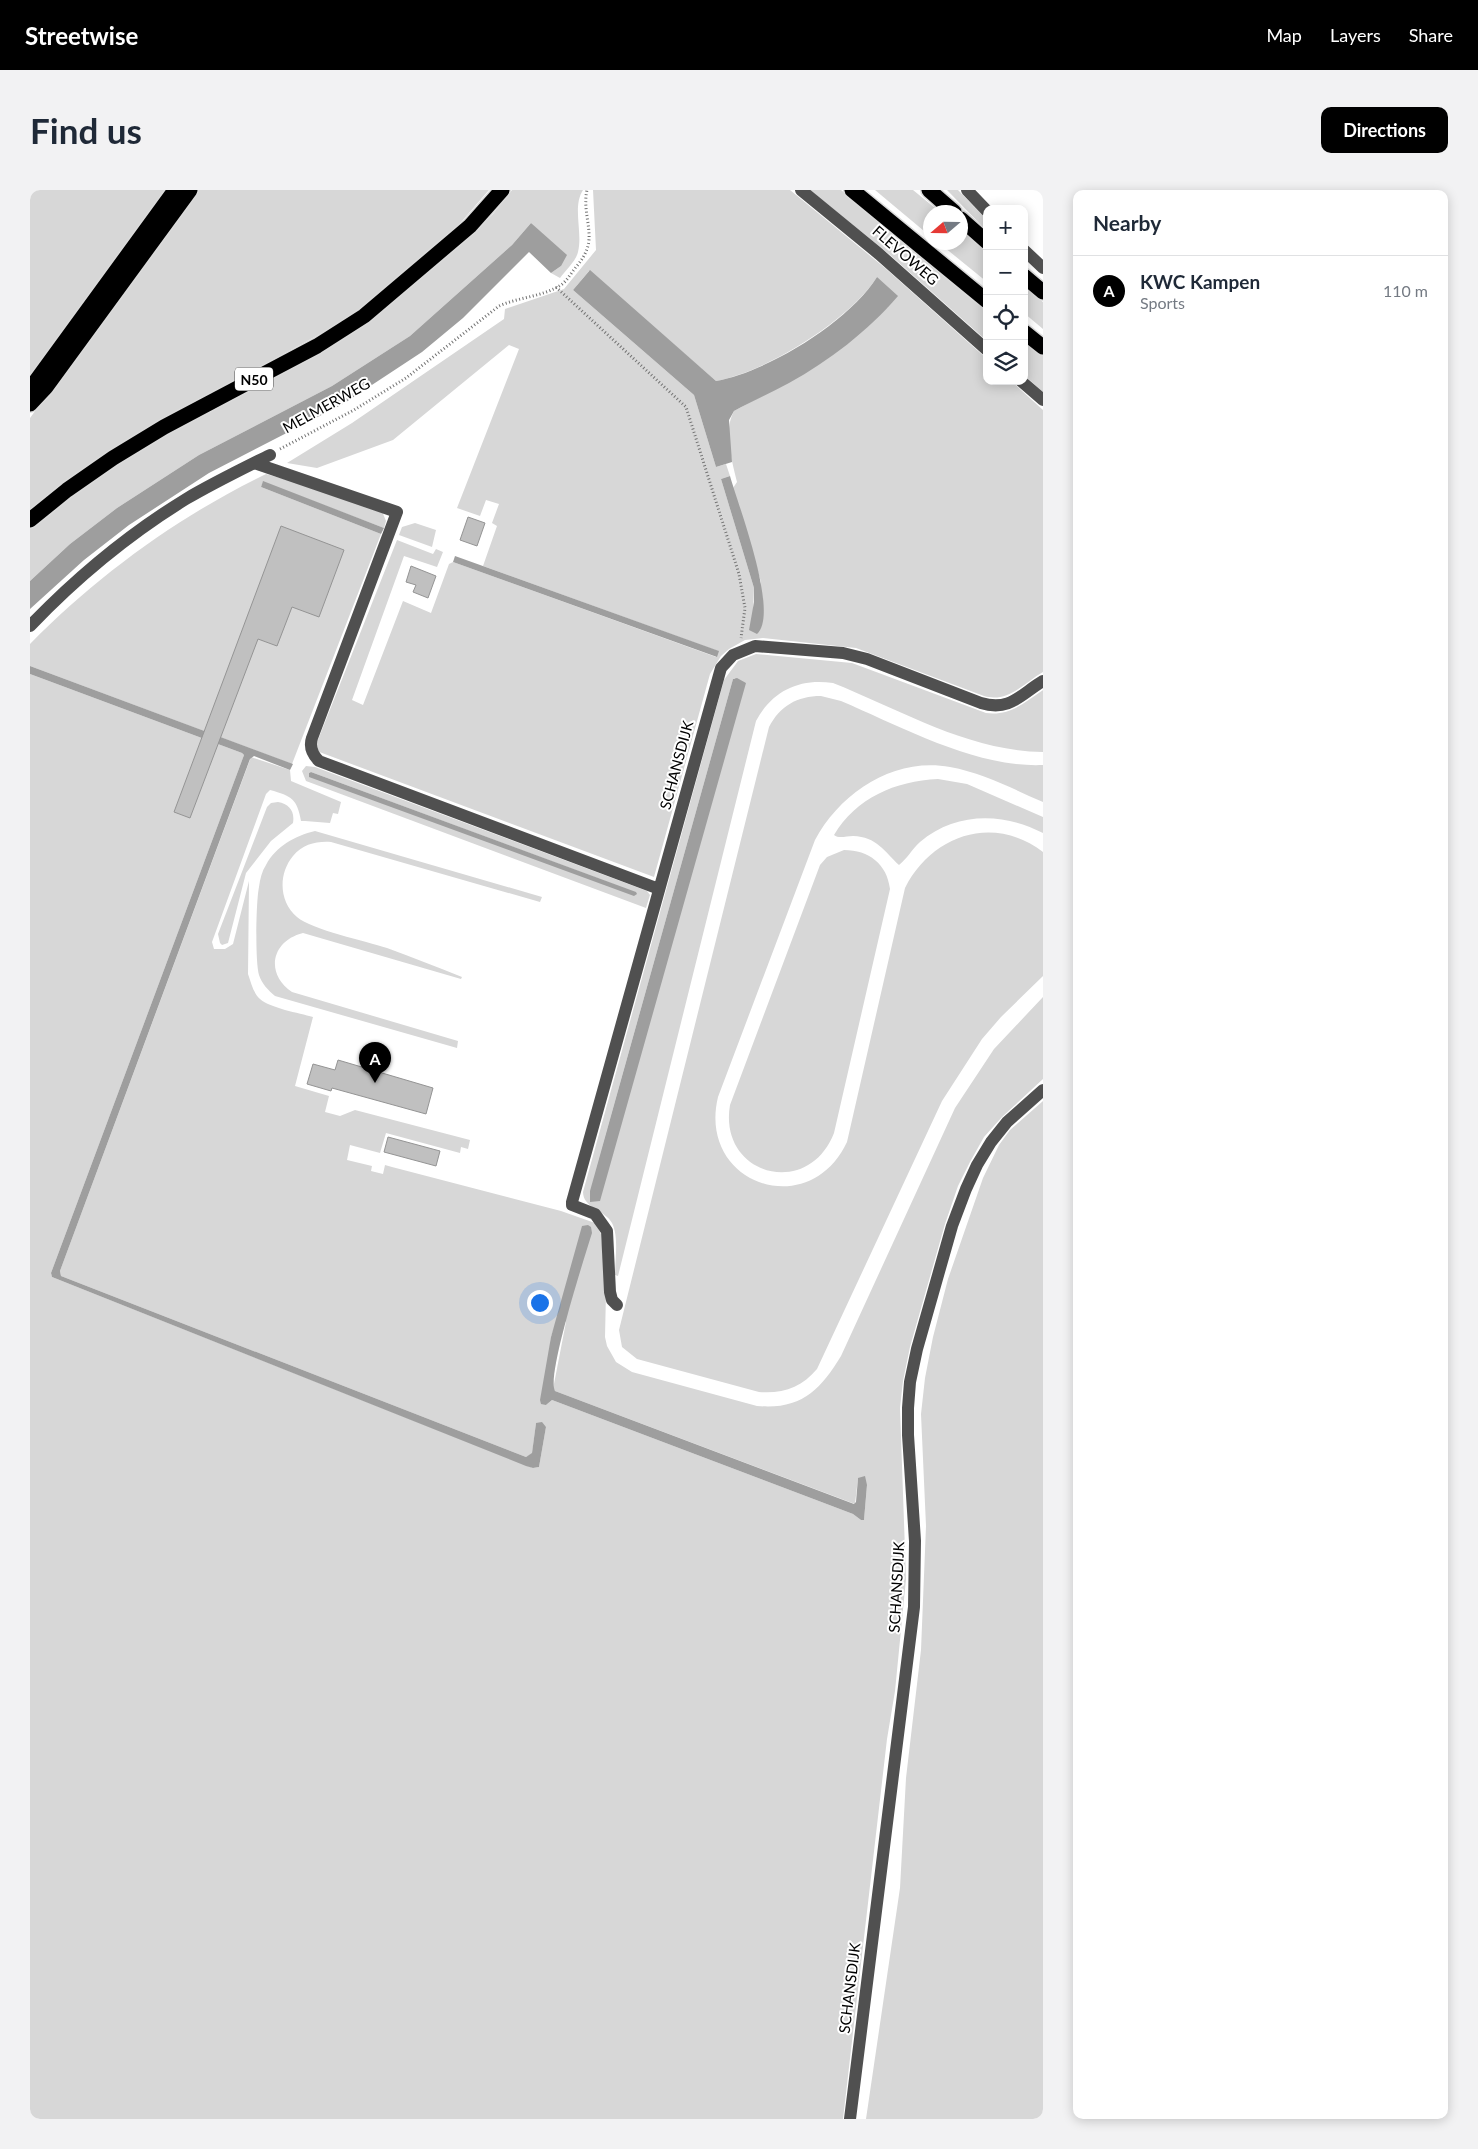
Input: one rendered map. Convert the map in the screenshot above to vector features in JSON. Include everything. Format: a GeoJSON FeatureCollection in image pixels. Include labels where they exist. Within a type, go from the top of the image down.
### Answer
{"type":"FeatureCollection","features":[{"type":"Feature","properties":{"kind":"highway"},"geometry":{"type":"LineString","coordinates":[[30,389],[175,190]]}},
{"type":"Feature","properties":{"kind":"highway"},"geometry":{"type":"LineString","coordinates":[[30,404],[46,387],[190,190]]}},
{"type":"Feature","properties":{"kind":"highway","name":"N50"},"geometry":{"type":"LineString","coordinates":[[30,520],[67,490],[113,458],[164,427],[316,346],[364,316],[470,226],[502,190]]}},
{"type":"Feature","properties":{"kind":"highway","name":"FLEVOWEG"},"geometry":{"type":"LineString","coordinates":[[852,190],[983,298]]}},
{"type":"Feature","properties":{"kind":"highway"},"geometry":{"type":"LineString","coordinates":[[929,190],[946,205]]}},
{"type":"Feature","properties":{"kind":"highway"},"geometry":{"type":"LineString","coordinates":[[968,226],[983,239]]}},
{"type":"Feature","properties":{"kind":"highway"},"geometry":{"type":"LineString","coordinates":[[1028,279],[1043,292]]}},
{"type":"Feature","properties":{"kind":"highway"},"geometry":{"type":"LineString","coordinates":[[1028,335],[1043,347]]}},
{"type":"Feature","properties":{"kind":"street","name":"FLEVOWEG"},"geometry":{"type":"LineString","coordinates":[[801,190],[879,254],[983,346]]}},
{"type":"Feature","properties":{"kind":"street"},"geometry":{"type":"LineString","coordinates":[[967,190],[983,206]]}},
{"type":"Feature","properties":{"kind":"street"},"geometry":{"type":"LineString","coordinates":[[1028,254],[1043,268]]}},
{"type":"Feature","properties":{"kind":"street"},"geometry":{"type":"LineString","coordinates":[[1026,385],[1043,400]]}},
{"type":"Feature","properties":{"kind":"street"},"geometry":{"type":"LineString","coordinates":[[30,626],[88,571],[141,530],[186,499],[270,454]]}},
{"type":"Feature","properties":{"kind":"street"},"geometry":{"type":"LineString","coordinates":[[254,463],[397,512],[312,738],[310,746],[314,757],[328,765],[659,889]]}},
{"type":"Feature","properties":{"kind":"street"},"geometry":{"type":"LineString","coordinates":[[740,651],[763,646],[854,656],[981,703],[995,706],[1014,701],[1043,681]]}},
{"type":"Feature","properties":{"kind":"street","name":"SCHANSDIJK"},"geometry":{"type":"LineString","coordinates":[[617,1305],[612,1300],[610,1292],[607,1231],[595,1214],[572,1205],[718,676],[727,661],[740,651]]}},
{"type":"Feature","properties":{"kind":"street","name":"SCHANSDIJK"},"geometry":{"type":"LineString","coordinates":[[850,2119],[914,1607],[915,1541],[908,1435],[910,1382],[917,1349],[952,1226],[966,1189],[991,1142],[1007,1122],[1043,1090]]}},
{"type":"Feature","properties":{"kind":"path","name":"MELMERWEG"},"geometry":{"type":"LineString","coordinates":[[270,454],[354,410],[406,378],[499,306],[562,284],[575,269],[587,249],[589,238],[585,202],[587,190]]}},
{"type":"Feature","properties":{"kind":"path"},"geometry":{"type":"LineString","coordinates":[[556,287],[686,406],[739,574],[745,608],[740,651]]}},
{"type":"Feature","properties":{"kind":"shaded area"},"geometry":{"type":"Polygon","coordinates":[[[30,190],[168,190],[30,379],[30,190]]]}},
{"type":"Feature","properties":{"kind":"shaded area"},"geometry":{"type":"Polygon","coordinates":[[[198,190],[489,190],[449,236],[355,315],[166,418],[54,490],[30,511],[30,418],[198,190]]]}},
{"type":"Feature","properties":{"kind":"shaded area"},"geometry":{"type":"Polygon","coordinates":[[[512,190],[583,190],[578,204],[578,252],[573,262],[560,278],[551,273],[561,266],[531,223],[512,245],[410,336],[332,386],[199,455],[117,508],[70,544],[30,581],[30,526],[59,500],[168,431],[342,337],[465,239],[493,214],[512,190]]]}},
{"type":"Feature","properties":{"kind":"shaded area"},"geometry":{"type":"Polygon","coordinates":[[[593,190],[790,190],[885,268],[983,355],[983,385],[1015,385],[1043,410],[1043,672],[1015,691],[1001,697],[993,697],[984,696],[856,648],[763,638],[745,640],[721,656],[710,674],[654,877],[314,750],[397,540],[433,554],[436,549],[443,552],[437,567],[404,556],[352,700],[363,705],[403,601],[431,613],[449,564],[453,562],[716,657],[718,651],[483,566],[497,526],[492,523],[499,504],[486,500],[480,516],[457,508],[519,349],[509,345],[393,440],[317,468],[287,463],[352,423],[504,319],[505,309],[564,289],[596,250],[593,190]],[[589,271],[573,290],[694,395],[716,467],[726,464],[730,476],[721,479],[754,588],[753,614],[761,582],[733,488],[737,482],[729,437],[731,419],[734,411],[809,371],[828,358],[888,307],[877,277],[847,310],[805,342],[758,367],[736,376],[716,381],[589,271]]]}},
{"type":"Feature","properties":{"kind":"shaded area"},"geometry":{"type":"Polygon","coordinates":[[[810,190],[841,190],[983,306],[983,337],[890,255],[810,190]]]}},
{"type":"Feature","properties":{"kind":"shaded area"},"geometry":{"type":"Polygon","coordinates":[[[875,190],[913,190],[931,205],[923,205],[923,230],[875,190]]]}},
{"type":"Feature","properties":{"kind":"shaded area"},"geometry":{"type":"Polygon","coordinates":[[[947,190],[958,190],[983,216],[983,227],[968,212],[968,205],[962,205],[947,190]]]}},
{"type":"Feature","properties":{"kind":"shaded area"},"geometry":{"type":"Polygon","coordinates":[[[531,223],[567,255],[561,266],[551,273],[529,252],[463,318],[422,352],[343,404],[209,473],[129,525],[84,560],[30,609],[30,581],[70,544],[117,508],[199,455],[332,386],[410,336],[512,245],[531,223]]]}},
{"type":"Feature","properties":{"kind":"shaded area"},"geometry":{"type":"Polygon","coordinates":[[[968,236],[983,249],[983,279],[948,250],[968,250],[968,236]]]}},
{"type":"Feature","properties":{"kind":"shaded area"},"geometry":{"type":"Polygon","coordinates":[[[590,270],[716,381],[759,367],[805,342],[847,311],[877,277],[898,296],[861,333],[819,365],[789,383],[734,411],[729,420],[732,462],[716,467],[694,395],[573,290],[590,270]]]}},
{"type":"Feature","properties":{"kind":"shaded area"},"geometry":{"type":"Polygon","coordinates":[[[1028,289],[1043,302],[1043,329],[1028,316],[1028,289]]]}},
{"type":"Feature","properties":{"kind":"shaded area"},"geometry":{"type":"Polygon","coordinates":[[[1028,343],[1043,355],[1043,392],[1028,379],[1028,343]]]}},
{"type":"Feature","properties":{"kind":"shaded area"},"geometry":{"type":"Polygon","coordinates":[[[266,474],[323,490],[382,511],[386,521],[384,528],[263,482],[261,487],[381,534],[292,764],[30,666],[30,644],[83,594],[171,528],[266,474]]]}},
{"type":"Feature","properties":{"kind":"shaded area"},"geometry":{"type":"Polygon","coordinates":[[[730,476],[761,582],[764,605],[763,622],[757,634],[749,630],[754,602],[754,588],[721,479],[730,476]]]}},
{"type":"Feature","properties":{"kind":"shaded area"},"geometry":{"type":"Polygon","coordinates":[[[263,481],[384,528],[381,534],[261,487],[263,481]]]}},
{"type":"Feature","properties":{"kind":"shaded area"},"geometry":{"type":"Polygon","coordinates":[[[415,523],[436,530],[432,547],[399,535],[402,527],[415,523]]]}},
{"type":"Feature","properties":{"kind":"shaded area"},"geometry":{"type":"Polygon","coordinates":[[[455,556],[719,651],[717,657],[453,562],[455,556]]]}},
{"type":"Feature","properties":{"kind":"shaded area"},"geometry":{"type":"Polygon","coordinates":[[[756,654],[852,663],[986,713],[1002,712],[1016,708],[1043,690],[1043,752],[1015,750],[988,745],[962,737],[833,683],[821,682],[798,685],[778,694],[770,702],[756,721],[618,1276],[615,1275],[616,1242],[612,1223],[605,1215],[587,1202],[583,1192],[724,680],[738,661],[756,654]],[[735,678],[733,679],[590,1191],[735,678]]]}},
{"type":"Feature","properties":{"kind":"shaded area"},"geometry":{"type":"Polygon","coordinates":[[[30,666],[293,764],[290,770],[254,756],[250,759],[60,1271],[61,1276],[526,1457],[532,1453],[536,1423],[542,1422],[546,1427],[539,1467],[526,1466],[52,1277],[51,1273],[244,755],[30,674],[30,666]]]}},
{"type":"Feature","properties":{"kind":"shaded area"},"geometry":{"type":"Polygon","coordinates":[[[30,674],[244,755],[51,1273],[52,1277],[533,1468],[539,1467],[546,1427],[536,1423],[532,1454],[526,1457],[61,1276],[60,1271],[251,757],[290,770],[291,781],[341,802],[338,814],[333,813],[330,823],[301,821],[298,808],[292,800],[284,794],[270,790],[266,794],[212,942],[214,949],[225,949],[233,944],[249,881],[248,974],[254,991],[260,999],[271,1005],[313,1017],[295,1086],[329,1096],[325,1112],[340,1116],[355,1110],[470,1140],[468,1149],[461,1147],[460,1153],[386,1133],[380,1153],[350,1145],[347,1160],[372,1166],[371,1171],[383,1174],[385,1165],[561,1211],[595,1223],[601,1234],[606,1292],[605,1337],[607,1346],[616,1362],[632,1372],[757,1406],[785,1405],[807,1396],[817,1388],[841,1356],[955,1108],[994,1049],[1043,997],[1043,1079],[1002,1117],[984,1137],[958,1186],[945,1224],[910,1347],[903,1381],[900,1408],[906,1579],[895,1691],[887,1739],[843,2119],[30,2119],[30,674]],[[558,1316],[551,1337],[546,1405],[552,1400],[853,1514],[864,1520],[867,1485],[858,1478],[855,1504],[555,1391],[553,1389],[566,1322],[558,1316]]]}},
{"type":"Feature","properties":{"kind":"shaded area"},"geometry":{"type":"Polygon","coordinates":[[[737,678],[746,683],[600,1201],[590,1202],[590,1191],[733,679],[737,678]]]}},
{"type":"Feature","properties":{"kind":"shaded area"},"geometry":{"type":"Polygon","coordinates":[[[821,696],[841,701],[940,744],[966,753],[992,760],[1043,765],[1043,802],[974,773],[950,767],[929,765],[909,767],[890,773],[854,793],[839,807],[815,840],[718,1097],[716,1127],[724,1152],[740,1171],[760,1182],[784,1186],[808,1181],[830,1167],[847,1142],[905,888],[917,870],[931,855],[947,843],[965,836],[984,833],[1004,834],[1024,840],[1043,852],[1043,976],[1001,1017],[982,1039],[942,1101],[817,1369],[805,1380],[791,1388],[776,1392],[759,1392],[637,1359],[622,1347],[619,1330],[769,727],[778,713],[790,704],[804,698],[821,696]]]}},
{"type":"Feature","properties":{"kind":"shaded area"},"geometry":{"type":"Polygon","coordinates":[[[306,766],[315,767],[647,891],[650,895],[646,908],[306,781],[302,771],[306,766]],[[311,772],[309,773],[635,892],[311,772]]]}},
{"type":"Feature","properties":{"kind":"shaded area"},"geometry":{"type":"Polygon","coordinates":[[[311,772],[636,892],[637,894],[634,896],[309,777],[311,772]]]}},
{"type":"Feature","properties":{"kind":"shaded area"},"geometry":{"type":"Polygon","coordinates":[[[938,779],[967,784],[1043,817],[1043,833],[1012,821],[980,818],[964,820],[934,832],[920,842],[899,865],[879,846],[868,839],[853,836],[838,837],[834,835],[853,811],[878,794],[907,783],[938,779]]]}},
{"type":"Feature","properties":{"kind":"shaded area"},"geometry":{"type":"Polygon","coordinates":[[[271,803],[285,804],[290,809],[293,815],[293,823],[271,841],[246,873],[228,943],[222,945],[218,934],[267,807],[271,803]]]}},
{"type":"Feature","properties":{"kind":"shaded area"},"geometry":{"type":"Polygon","coordinates":[[[315,831],[542,897],[540,902],[331,842],[321,842],[306,846],[297,852],[288,863],[283,879],[284,896],[291,911],[304,922],[340,935],[387,948],[462,977],[461,979],[303,933],[292,937],[278,950],[275,968],[283,985],[292,992],[458,1041],[457,1048],[275,996],[264,984],[259,975],[256,945],[258,894],[262,872],[270,858],[281,847],[293,839],[315,831]]]}},
{"type":"Feature","properties":{"kind":"shaded area"},"geometry":{"type":"Polygon","coordinates":[[[844,850],[861,853],[875,860],[885,872],[890,889],[834,1133],[822,1154],[805,1167],[787,1172],[768,1170],[751,1162],[738,1148],[730,1129],[730,1105],[820,865],[827,857],[844,850]]]}},
{"type":"Feature","properties":{"kind":"shaded area"},"geometry":{"type":"Polygon","coordinates":[[[1043,1101],[1043,2119],[866,2119],[900,1888],[906,1778],[921,1650],[926,1526],[921,1414],[925,1378],[948,1279],[983,1178],[999,1145],[1010,1130],[1043,1101]]]}},
{"type":"Feature","properties":{"kind":"shaded area"},"geometry":{"type":"Polygon","coordinates":[[[588,1225],[591,1227],[592,1233],[561,1340],[556,1363],[555,1391],[854,1504],[856,1502],[858,1478],[865,1476],[867,1485],[864,1520],[853,1514],[552,1400],[546,1405],[541,1404],[540,1400],[551,1337],[582,1226],[588,1225]]]}},
{"type":"Feature","properties":{"kind":"building"},"geometry":{"type":"Polygon","coordinates":[[[468,517],[485,523],[477,546],[460,540],[468,517]]]}},
{"type":"Feature","properties":{"kind":"building"},"geometry":{"type":"Polygon","coordinates":[[[281,526],[344,550],[319,617],[292,607],[277,646],[258,639],[190,818],[174,812],[281,526]]]}},
{"type":"Feature","properties":{"kind":"building"},"geometry":{"type":"Polygon","coordinates":[[[411,566],[436,576],[428,598],[413,592],[416,585],[406,582],[411,566]]]}},
{"type":"Feature","properties":{"kind":"building"},"geometry":{"type":"Polygon","coordinates":[[[338,1060],[433,1088],[426,1114],[332,1088],[331,1091],[307,1084],[313,1064],[335,1070],[338,1060]]]}},
{"type":"Feature","properties":{"kind":"building"},"geometry":{"type":"Polygon","coordinates":[[[388,1137],[440,1151],[436,1166],[384,1152],[388,1137]]]}},
{"type":"Feature","properties":{"kind":"place","name":"KWC Kampen"},"geometry":{"type":"Point","coordinates":[375,1083]}}]}
